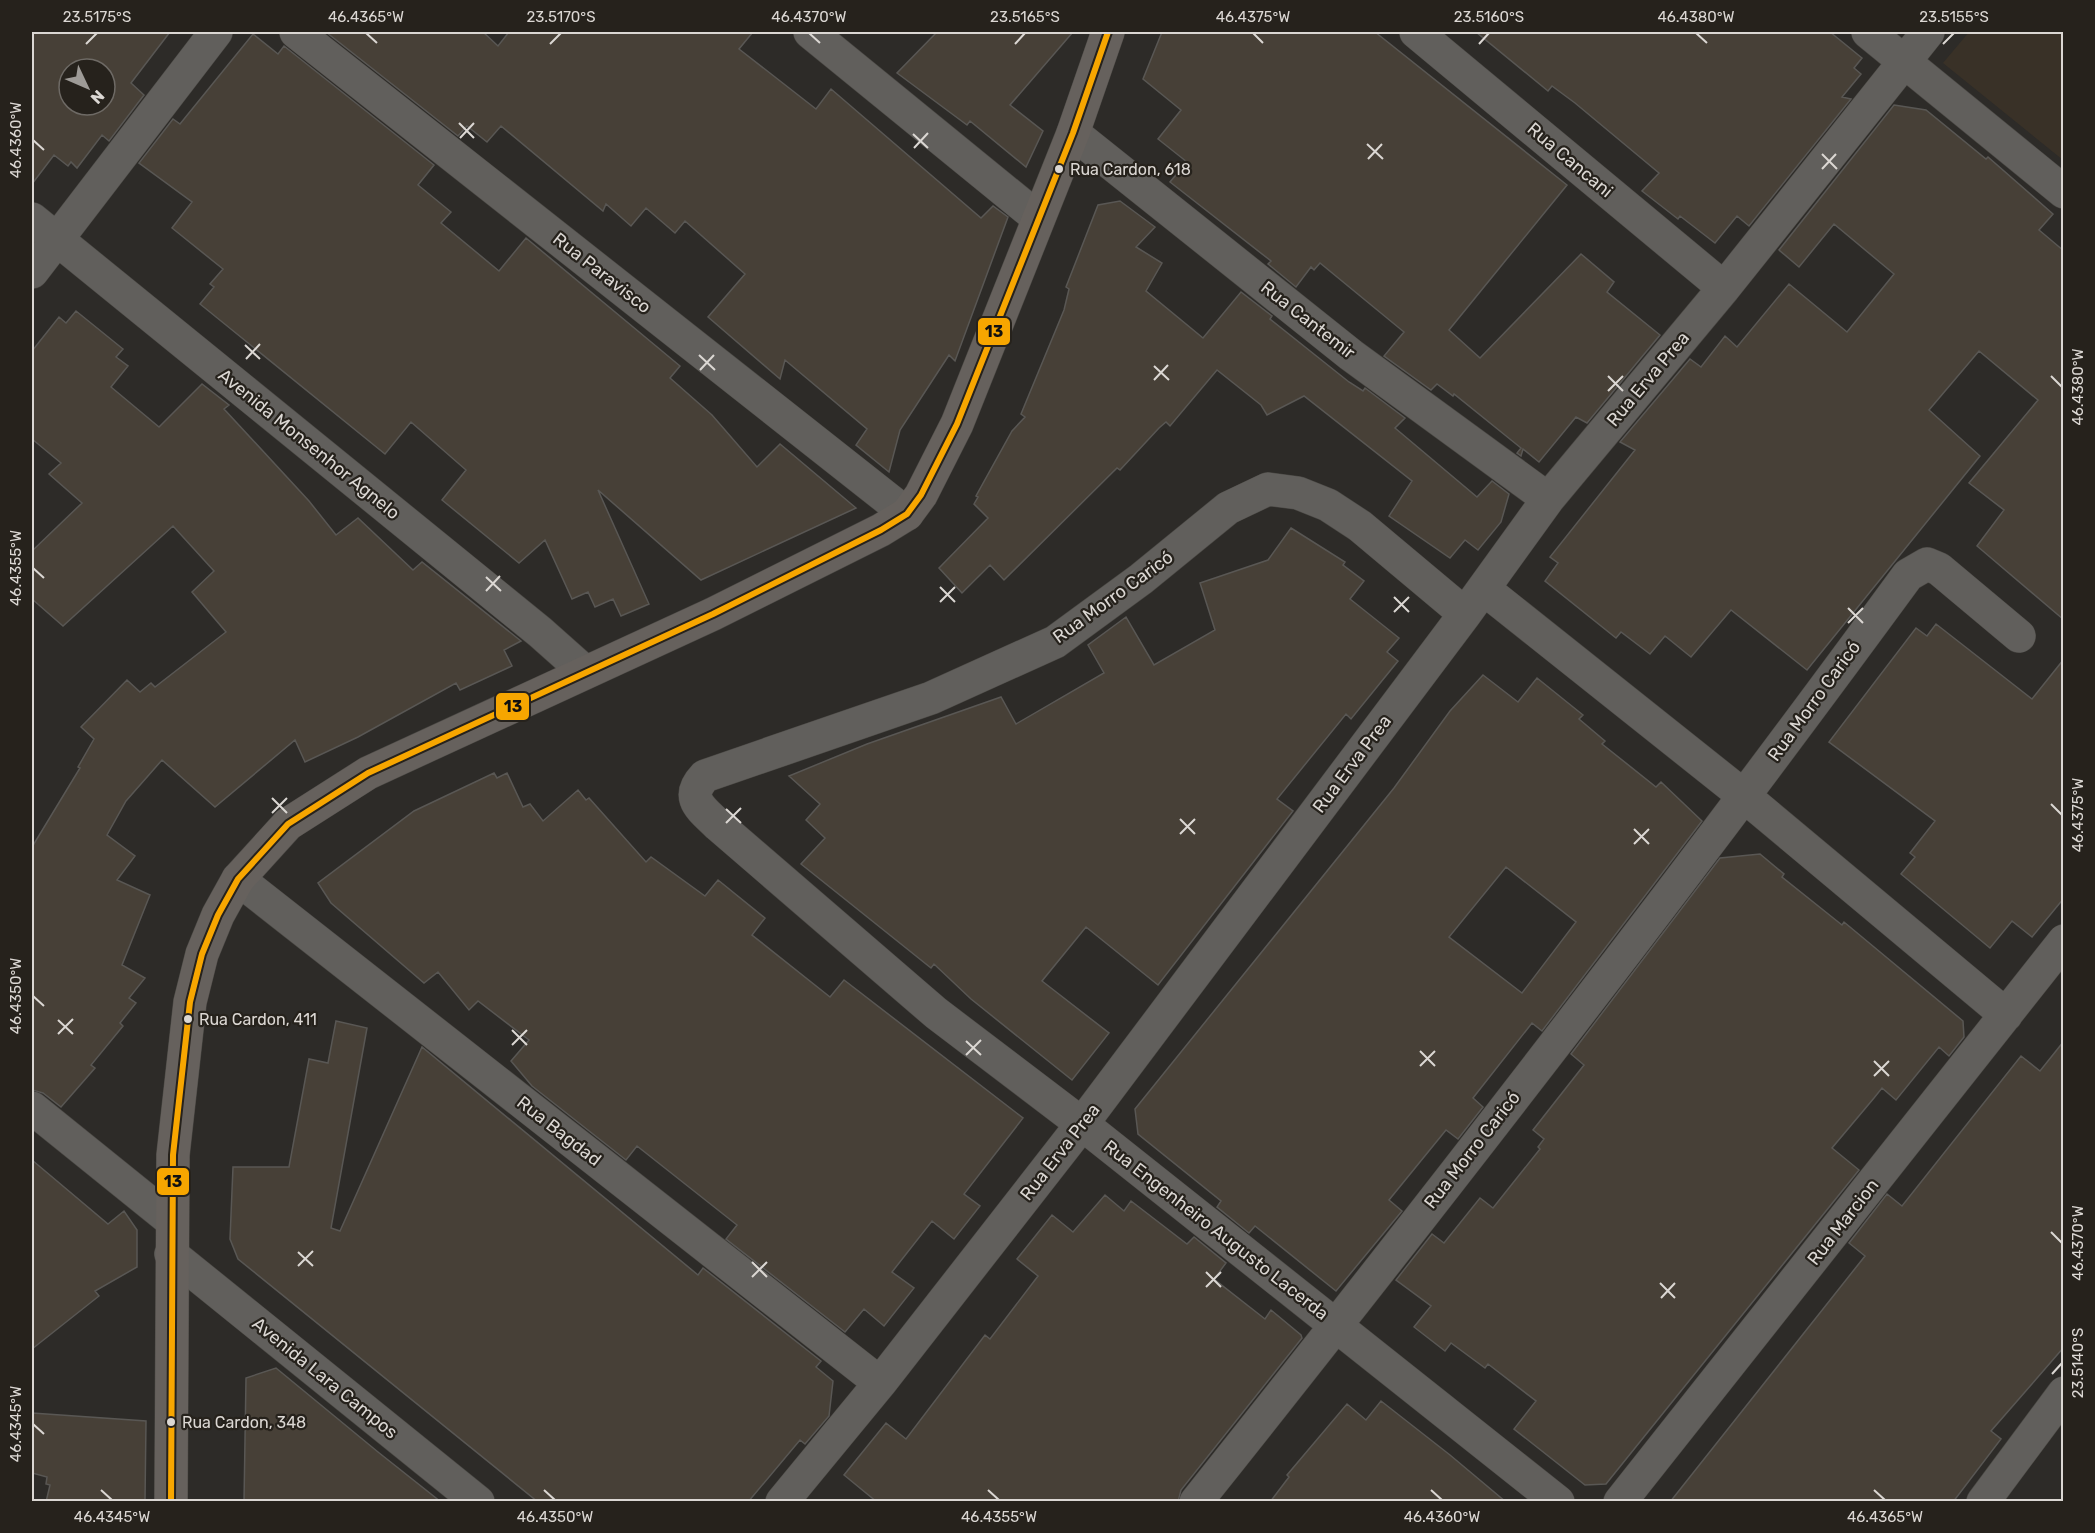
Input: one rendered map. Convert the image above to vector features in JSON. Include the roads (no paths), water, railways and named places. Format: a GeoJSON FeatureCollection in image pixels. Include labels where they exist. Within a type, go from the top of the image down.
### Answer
{"type":"FeatureCollection","features":[{"type":"Feature","properties":{"kind":"street"},"geometry":{"type":"LineString","coordinates":[[32,272],[216,32]]}},
{"type":"Feature","properties":{"kind":"street","name":"Rua Paravisco"},"geometry":{"type":"LineString","coordinates":[[296,32],[907,514]]}},
{"type":"Feature","properties":{"kind":"street"},"geometry":{"type":"LineString","coordinates":[[810,32],[1038,218]]}},
{"type":"Feature","properties":{"kind":"street"},"geometry":{"type":"LineString","coordinates":[[171,1502],[172,1155],[189,1002],[206,945],[218,915],[238,879],[288,824],[368,773],[712,614],[881,530],[907,514],[937,468],[957,424],[1073,134],[1108,32]]}},
{"type":"Feature","properties":{"kind":"street","name":"Rua Cancani"},"geometry":{"type":"LineString","coordinates":[[1416,32],[1725,288]]}},
{"type":"Feature","properties":{"kind":"street"},"geometry":{"type":"LineString","coordinates":[[1868,32],[2064,192]]}},
{"type":"Feature","properties":{"kind":"street","name":"Rua Erva Prea"},"geometry":{"type":"LineString","coordinates":[[782,1502],[880,1383],[1082,1124],[1475,601],[1548,499],[1725,288],[1928,32]]}},
{"type":"Feature","properties":{"kind":"street","name":"Rua Cantemir"},"geometry":{"type":"LineString","coordinates":[[1073,134],[1351,355],[1548,499]]}},
{"type":"Feature","properties":{"kind":"street","name":"Avenida Monsenhor Agnelo"},"geometry":{"type":"LineString","coordinates":[[32,219],[531,624],[585,672]]}},
{"type":"Feature","properties":{"kind":"street","name":"Rua Morro Caricó"},"geometry":{"type":"LineString","coordinates":[[724,769],[931,698],[1055,642],[1141,579],[1228,508],[1268,489],[1298,493],[1328,505],[1475,601],[1744,796],[2006,1015]]}},
{"type":"Feature","properties":{"kind":"street","name":"Rua Morro Caricó"},"geometry":{"type":"LineString","coordinates":[[1196,1502],[1337,1325],[1744,796],[1908,575],[1918,567],[1927,564],[1939,569],[2019,636]]}},
{"type":"Feature","properties":{"kind":"street","name":"Rua Engenheiro Augusto Lacerda"},"geometry":{"type":"LineString","coordinates":[[724,769],[705,776],[696,785],[694,795],[697,804],[717,825],[936,1012],[1082,1124],[1558,1502]]}},
{"type":"Feature","properties":{"kind":"street","name":"Rua Bagdad"},"geometry":{"type":"LineString","coordinates":[[238,879],[880,1383]]}},
{"type":"Feature","properties":{"kind":"street","name":"Rua Marcion"},"geometry":{"type":"LineString","coordinates":[[1620,1502],[2064,941]]}},
{"type":"Feature","properties":{"kind":"street"},"geometry":{"type":"LineString","coordinates":[[32,1108],[172,1221]]}},
{"type":"Feature","properties":{"kind":"street","name":"Avenida Lara Campos"},"geometry":{"type":"LineString","coordinates":[[171,1254],[478,1502]]}},
{"type":"Feature","properties":{"kind":"street"},"geometry":{"type":"LineString","coordinates":[[1983,1502],[2064,1393]]}},
{"type":"Feature","properties":{"kind":"place","name":"Rua Cardon, 618"},"geometry":{"type":"Point","coordinates":[1059,169]}},
{"type":"Feature","properties":{"kind":"place","name":"Rua Cardon, 411"},"geometry":{"type":"Point","coordinates":[188,1019]}},
{"type":"Feature","properties":{"kind":"place","name":"Rua Cardon, 348"},"geometry":{"type":"Point","coordinates":[171,1422]}}]}
